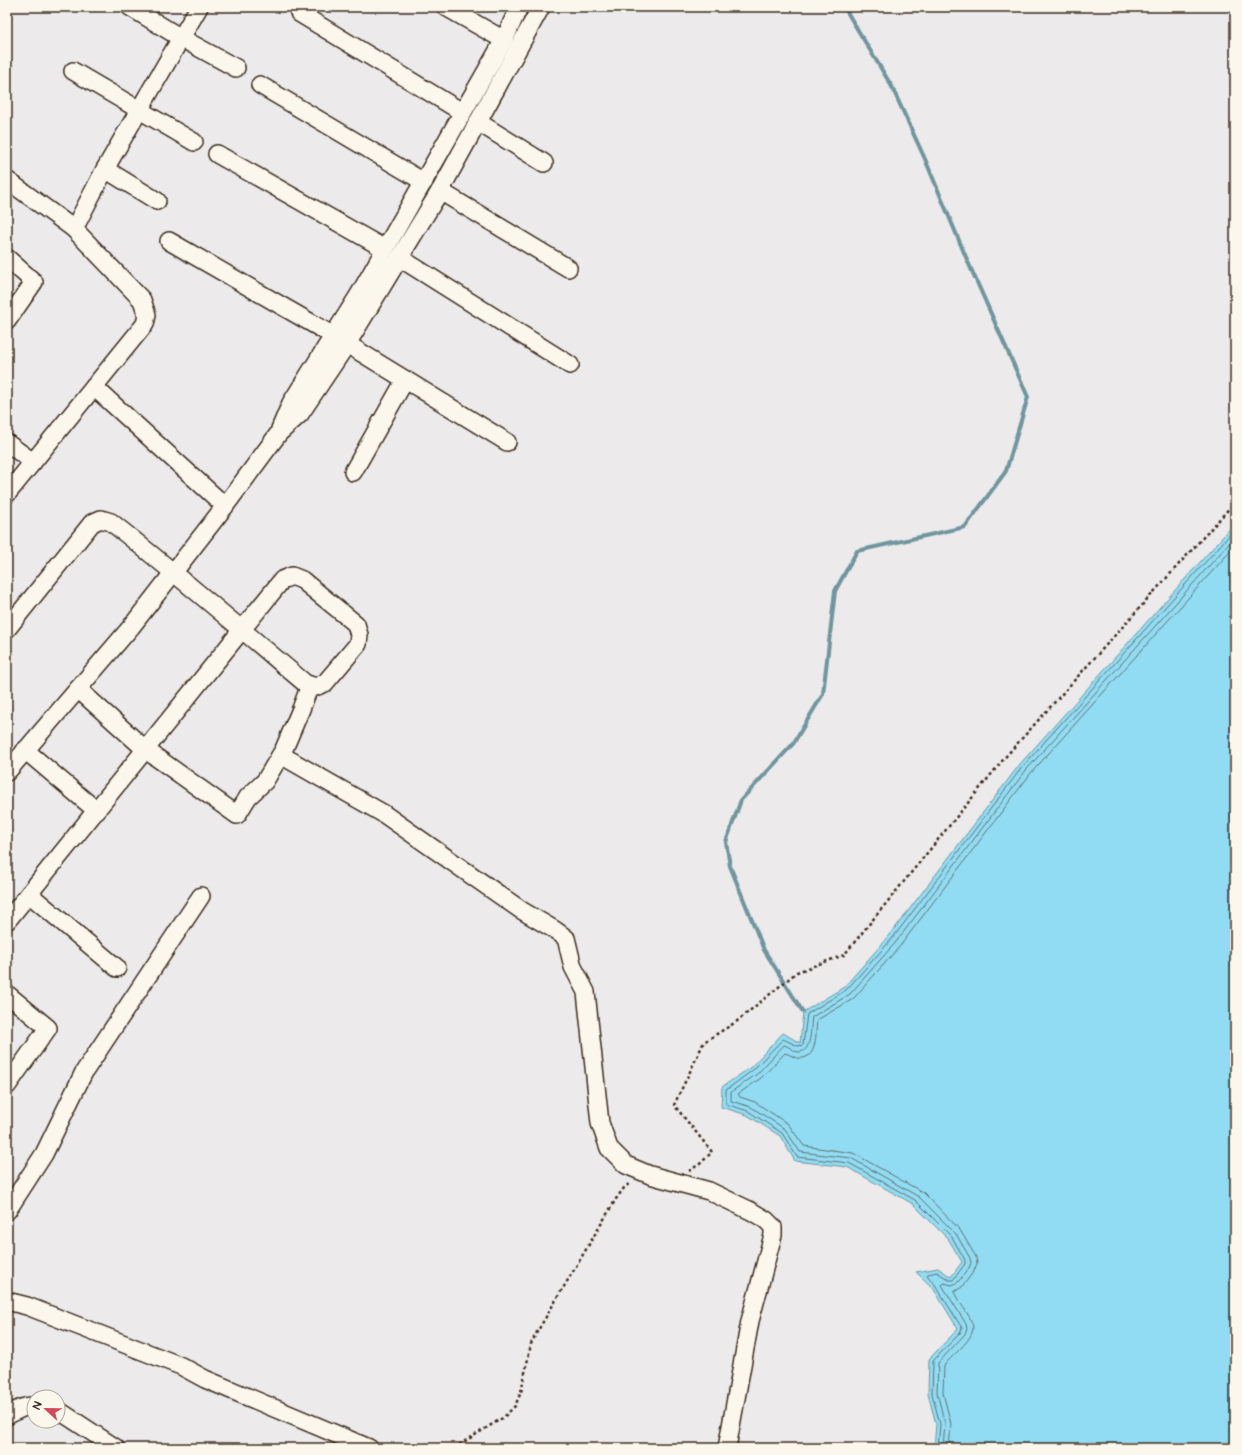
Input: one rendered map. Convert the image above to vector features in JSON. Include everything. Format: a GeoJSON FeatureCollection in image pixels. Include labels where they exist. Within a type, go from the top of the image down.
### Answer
{"type":"FeatureCollection","features":[{"type":"Feature","properties":{"kind":"street"},"geometry":{"type":"LineString","coordinates":[[130,7],[181,38],[236,68]]}},
{"type":"Feature","properties":{"kind":"street"},"geometry":{"type":"LineString","coordinates":[[74,229],[105,170],[199,7]]}},
{"type":"Feature","properties":{"kind":"street"},"geometry":{"type":"LineString","coordinates":[[446,7],[504,40]]}},
{"type":"Feature","properties":{"kind":"street"},"geometry":{"type":"LineString","coordinates":[[367,297],[386,249],[504,40],[519,7]]}},
{"type":"Feature","properties":{"kind":"street"},"geometry":{"type":"LineString","coordinates":[[7,772],[131,627],[225,506],[279,433],[291,403],[340,340],[367,297],[400,258],[440,191],[478,122],[536,8]]}},
{"type":"Feature","properties":{"kind":"street"},"geometry":{"type":"LineString","coordinates":[[299,14],[462,112]]}},
{"type":"Feature","properties":{"kind":"street"},"geometry":{"type":"LineString","coordinates":[[73,71],[194,142]]}},
{"type":"Feature","properties":{"kind":"street"},"geometry":{"type":"LineString","coordinates":[[260,85],[424,182]]}},
{"type":"Feature","properties":{"kind":"street"},"geometry":{"type":"LineString","coordinates":[[478,122],[544,163]]}},
{"type":"Feature","properties":{"kind":"street"},"geometry":{"type":"LineString","coordinates":[[444,145],[460,154]]}},
{"type":"Feature","properties":{"kind":"street"},"geometry":{"type":"LineString","coordinates":[[217,154],[386,249]]}},
{"type":"Feature","properties":{"kind":"street"},"geometry":{"type":"LineString","coordinates":[[105,170],[157,201]]}},
{"type":"Feature","properties":{"kind":"street"},"geometry":{"type":"LineString","coordinates":[[7,180],[74,229],[142,300],[147,315],[145,324],[7,494]]}},
{"type":"Feature","properties":{"kind":"street"},"geometry":{"type":"LineString","coordinates":[[440,191],[568,268]]}},
{"type":"Feature","properties":{"kind":"street"},"geometry":{"type":"LineString","coordinates":[[169,241],[340,340],[507,442]]}},
{"type":"Feature","properties":{"kind":"street"},"geometry":{"type":"LineString","coordinates":[[7,258],[34,282],[7,321]]}},
{"type":"Feature","properties":{"kind":"street"},"geometry":{"type":"LineString","coordinates":[[400,258],[570,365]]}},
{"type":"Feature","properties":{"kind":"street"},"geometry":{"type":"LineString","coordinates":[[353,472],[405,380]]}},
{"type":"Feature","properties":{"kind":"street"},"geometry":{"type":"LineString","coordinates":[[94,387],[225,506]]}},
{"type":"Feature","properties":{"kind":"street"},"geometry":{"type":"LineString","coordinates":[[7,443],[33,462]]}},
{"type":"Feature","properties":{"kind":"street"},"geometry":{"type":"LineString","coordinates":[[7,629],[92,523],[100,519],[111,522],[174,572],[242,630],[306,684],[315,687],[325,683],[358,644],[359,635],[356,624],[302,580],[292,576],[282,580],[242,630],[146,750],[7,921]]}},
{"type":"Feature","properties":{"kind":"street"},"geometry":{"type":"LineString","coordinates":[[78,689],[146,750],[236,815],[248,797],[265,781],[281,755],[310,685]]}},
{"type":"Feature","properties":{"kind":"street"},"geometry":{"type":"LineString","coordinates":[[25,750],[96,811]]}},
{"type":"Feature","properties":{"kind":"street"},"geometry":{"type":"LineString","coordinates":[[281,755],[384,814],[521,910],[566,938],[573,967],[586,992],[600,1123],[609,1148],[626,1165],[650,1175],[709,1191],[751,1210],[766,1220],[773,1227],[773,1235],[750,1321],[727,1448]]}},
{"type":"Feature","properties":{"kind":"street"},"geometry":{"type":"LineString","coordinates":[[29,894],[117,968]]}},
{"type":"Feature","properties":{"kind":"street"},"geometry":{"type":"LineString","coordinates":[[7,1211],[44,1154],[84,1072],[202,896]]}},
{"type":"Feature","properties":{"kind":"street"},"geometry":{"type":"LineString","coordinates":[[7,994],[48,1028],[7,1086]]}},
{"type":"Feature","properties":{"kind":"street"},"geometry":{"type":"LineString","coordinates":[[7,1301],[27,1306],[181,1366],[204,1379],[369,1448]]}},
{"type":"Feature","properties":{"kind":"street"},"geometry":{"type":"LineString","coordinates":[[7,1416],[26,1406]]}},
{"type":"Feature","properties":{"kind":"street"},"geometry":{"type":"LineString","coordinates":[[66,1415],[116,1448]]}},
{"type":"Feature","properties":{"kind":"path"},"geometry":{"type":"LineString","coordinates":[[687,1172],[701,1163],[712,1152],[674,1105],[704,1042],[736,1022],[797,972],[844,955],[1007,755],[1235,502]]}},
{"type":"Feature","properties":{"kind":"path"},"geometry":{"type":"LineString","coordinates":[[454,1448],[504,1417],[515,1406],[521,1392],[531,1344],[537,1332],[624,1188],[631,1182],[645,1175],[650,1175]]}},
{"type":"Feature","properties":{"kind":"water"},"geometry":{"type":"Polygon","coordinates":[[[1235,523],[1235,1448],[934,1448],[936,1424],[928,1394],[929,1359],[958,1329],[933,1288],[916,1272],[938,1268],[951,1277],[962,1262],[949,1240],[913,1204],[847,1167],[795,1161],[780,1136],[747,1115],[721,1107],[722,1087],[751,1067],[783,1033],[800,1043],[803,1012],[844,987],[889,936],[1020,764],[1235,523]]]}},
{"type":"Feature","properties":{"kind":"waterway"},"geometry":{"type":"LineString","coordinates":[[803,1012],[764,950],[730,866],[726,842],[741,800],[793,744],[823,694],[835,591],[857,551],[965,527],[1006,471],[1028,397],[968,262],[925,159],[891,85],[844,7]]}}]}
